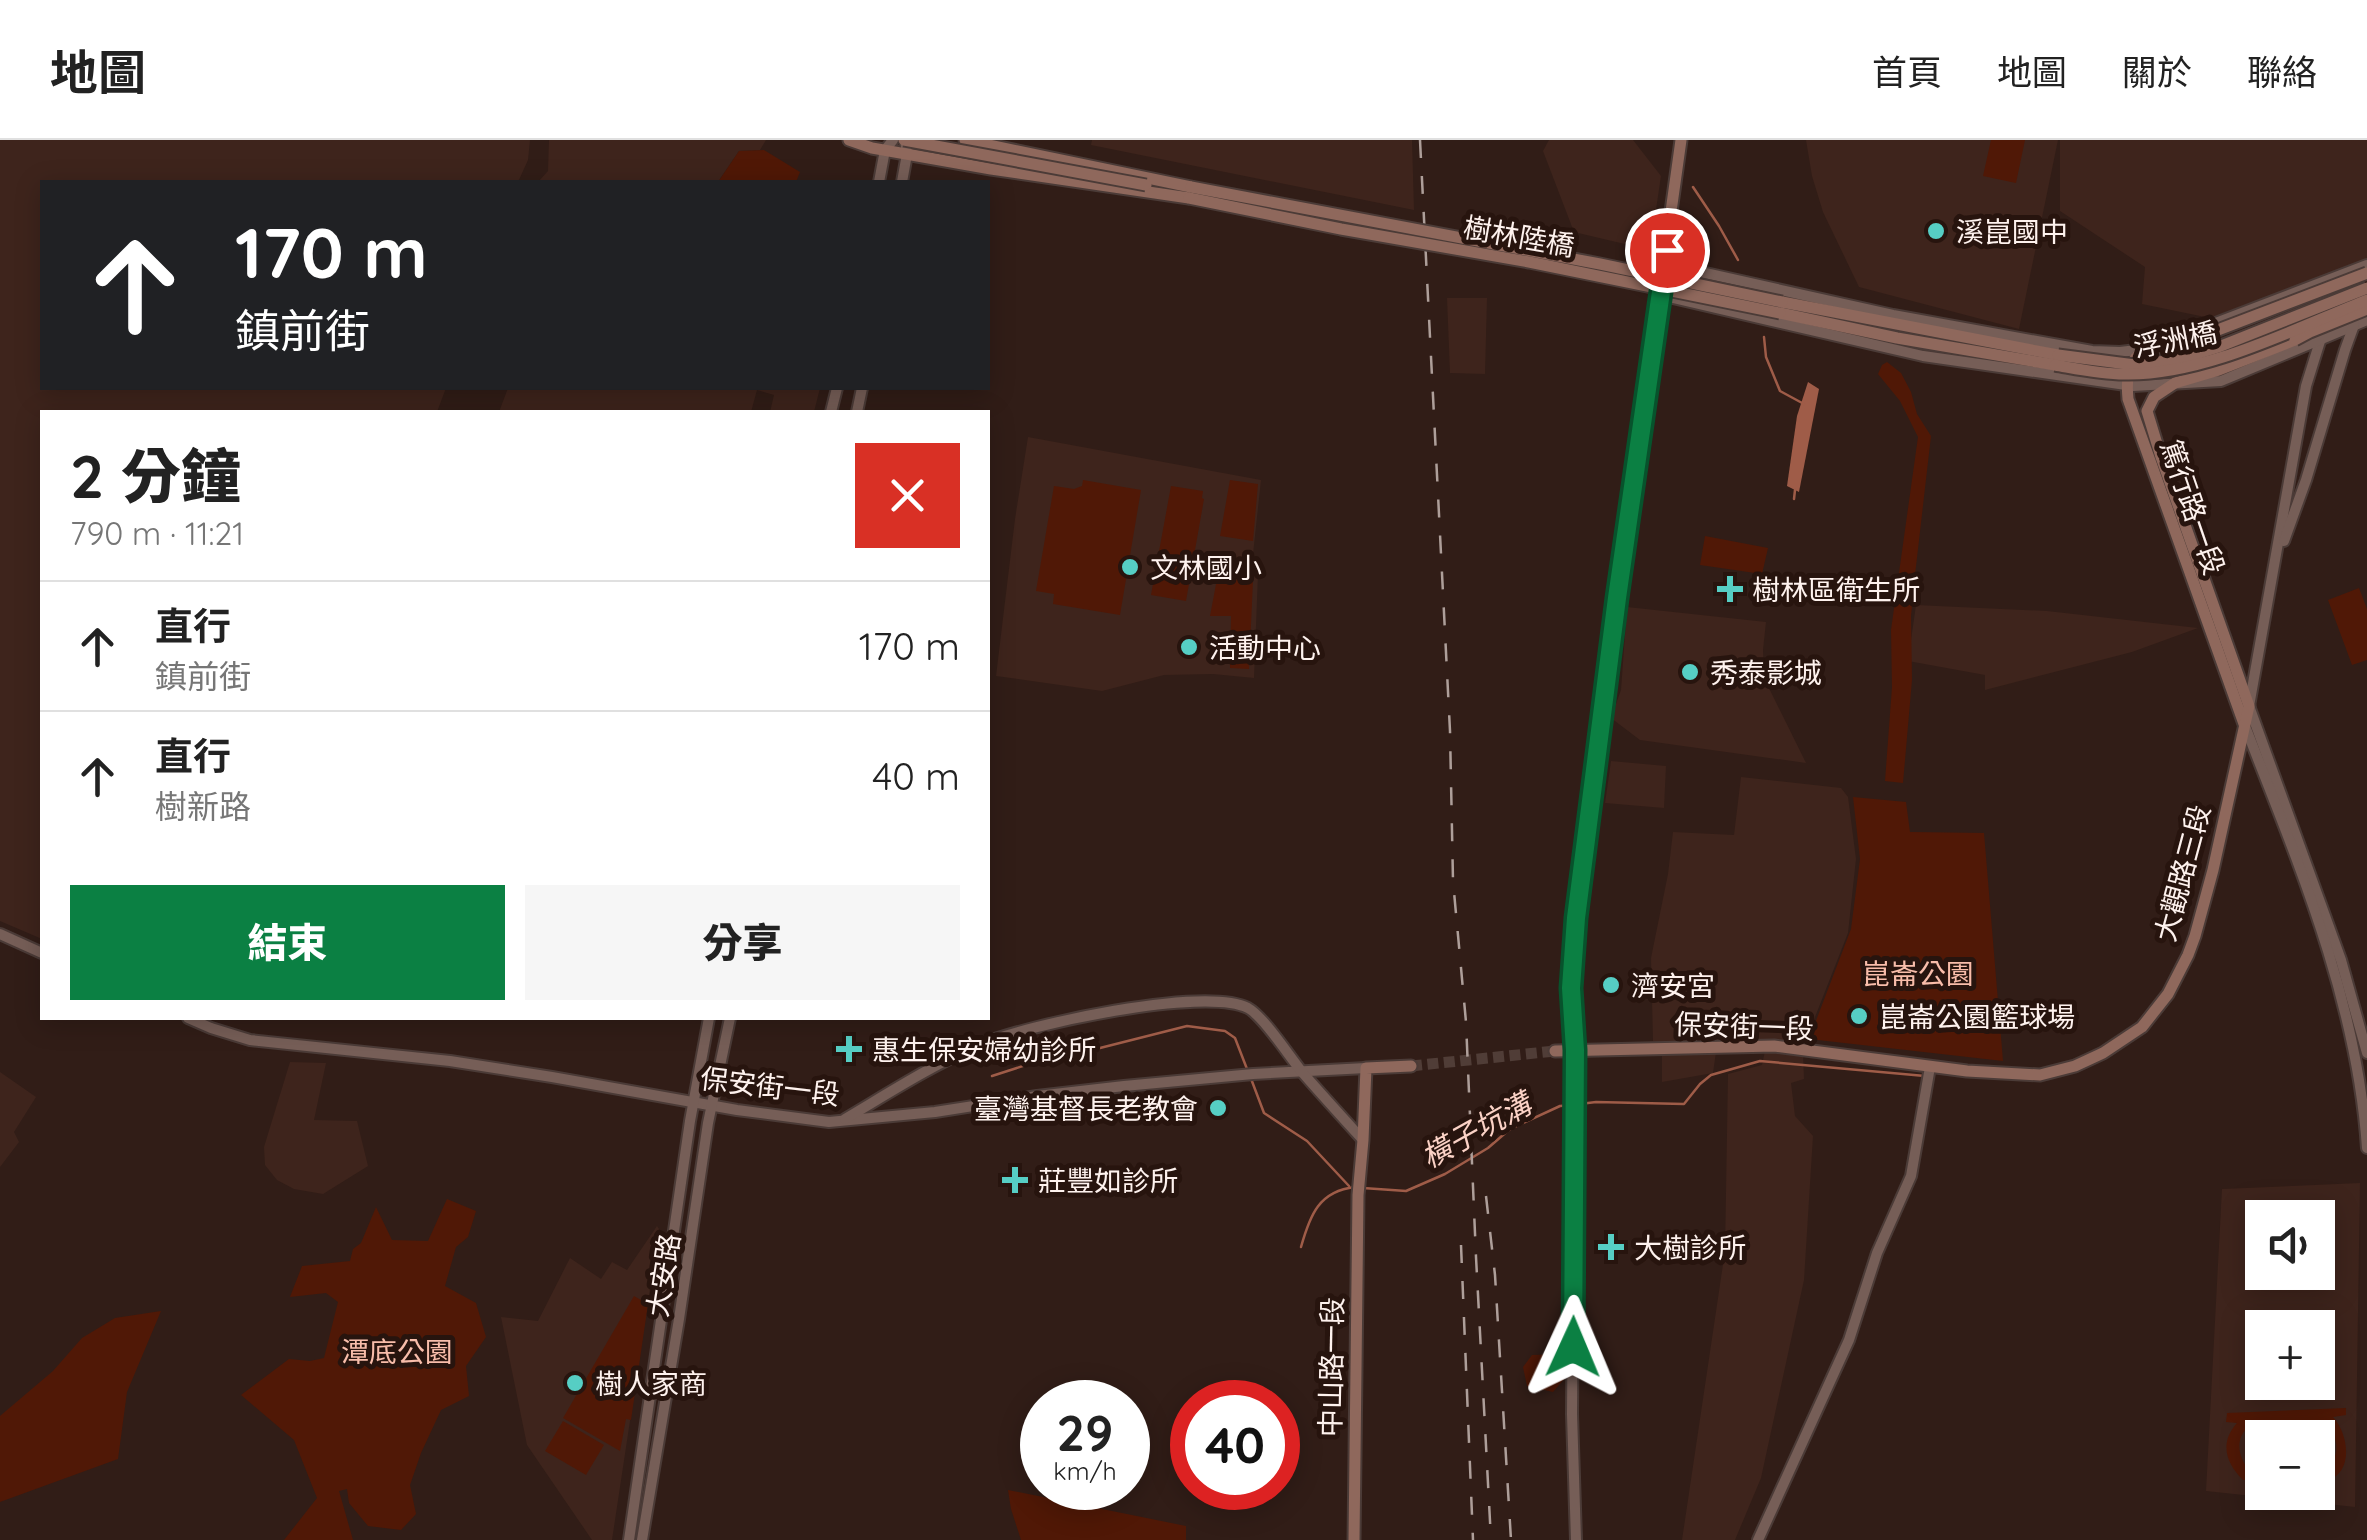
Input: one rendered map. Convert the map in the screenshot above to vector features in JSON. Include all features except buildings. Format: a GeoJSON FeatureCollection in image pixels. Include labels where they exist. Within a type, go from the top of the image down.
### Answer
{"type":"FeatureCollection","features":[{"type":"Feature","properties":{"kind":"main road","name":"樹林陸橋"},"geometry":{"type":"LineString","coordinates":[[848,140],[889,145],[908,154],[991,169],[1190,192]]}},
{"type":"Feature","properties":{"kind":"main road","name":"樹林陸橋"},"geometry":{"type":"LineString","coordinates":[[904,140],[1600,264],[1927,337]]}},
{"type":"Feature","properties":{"kind":"main road","name":"樹林陸橋"},"geometry":{"type":"LineString","coordinates":[[965,140],[1190,192]]}},
{"type":"Feature","properties":{"kind":"main road"},"geometry":{"type":"LineString","coordinates":[[1575,1050],[1571,988],[1576,918],[1681,140]]}},
{"type":"Feature","properties":{"kind":"main road"},"geometry":{"type":"LineString","coordinates":[[2127,386],[2130,367],[2145,349],[2189,341],[2367,273]]}},
{"type":"Feature","properties":{"kind":"main road","name":"浮洲橋"},"geometry":{"type":"LineString","coordinates":[[2057,360],[2135,365],[2181,359],[2367,288]]}},
{"type":"Feature","properties":{"kind":"main road","name":"浮洲橋"},"geometry":{"type":"LineString","coordinates":[[1927,337],[2122,374],[2183,369],[2367,300]]}},
{"type":"Feature","properties":{"kind":"main road"},"geometry":{"type":"LineString","coordinates":[[2176,382],[2296,340],[2367,310]]}},
{"type":"Feature","properties":{"kind":"main road","name":"篤行路一段"},"geometry":{"type":"LineString","coordinates":[[2176,382],[2154,397],[2147,411],[2249,706]]}},
{"type":"Feature","properties":{"kind":"main road","name":"篤行路一段"},"geometry":{"type":"LineString","coordinates":[[2127,386],[2130,406],[2245,726]]}},
{"type":"Feature","properties":{"kind":"main road","name":"大觀路三段"},"geometry":{"type":"LineString","coordinates":[[1930,1067],[2040,1075],[2075,1066],[2142,1027],[2168,994],[2195,936],[2249,706]]}},
{"type":"Feature","properties":{"kind":"main road","name":"保安街一段"},"geometry":{"type":"LineString","coordinates":[[1555,1051],[1774,1046],[1930,1067]]}},
{"type":"Feature","properties":{"kind":"main road","name":"保安街一段"},"geometry":{"type":"LineString","coordinates":[[1366,1068],[1412,1066]]}},
{"type":"Feature","properties":{"kind":"main road","name":"中山路一段"},"geometry":{"type":"LineString","coordinates":[[1354,1540],[1358,1190],[1366,1068]]}},
{"type":"Feature","properties":{"kind":"street"},"geometry":{"type":"LineString","coordinates":[[902,180],[908,154],[904,140]]}},
{"type":"Feature","properties":{"kind":"street"},"geometry":{"type":"LineString","coordinates":[[880,180],[889,145]]}},
{"type":"Feature","properties":{"kind":"street"},"geometry":{"type":"LineString","coordinates":[[1665,264],[1893,315],[2092,350]]}},
{"type":"Feature","properties":{"kind":"street"},"geometry":{"type":"LineString","coordinates":[[2120,352],[2187,334],[2367,265]]}},
{"type":"Feature","properties":{"kind":"street","name":"大觀路三段"},"geometry":{"type":"LineString","coordinates":[[2249,706],[2306,386],[2324,322],[2323,283]]}},
{"type":"Feature","properties":{"kind":"street"},"geometry":{"type":"LineString","coordinates":[[1660,296],[1923,356],[2127,386],[2222,381],[2367,320]]}},
{"type":"Feature","properties":{"kind":"street","name":"大觀路三段"},"geometry":{"type":"LineString","coordinates":[[2276,560],[2354,326]]}},
{"type":"Feature","properties":{"kind":"street"},"geometry":{"type":"LineString","coordinates":[[1898,332],[1946,360]]}},
{"type":"Feature","properties":{"kind":"street"},"geometry":{"type":"LineString","coordinates":[[1898,332],[2120,352],[2145,349]]}},
{"type":"Feature","properties":{"kind":"street"},"geometry":{"type":"LineString","coordinates":[[2294,457],[2300,463],[2312,458]]}},
{"type":"Feature","properties":{"kind":"street"},"geometry":{"type":"LineString","coordinates":[[2249,706],[2340,955],[2367,1053]]}},
{"type":"Feature","properties":{"kind":"street"},"geometry":{"type":"LineString","coordinates":[[2245,726],[2292,845],[2337,980],[2357,1062],[2367,1148]]}},
{"type":"Feature","properties":{"kind":"street"},"geometry":{"type":"LineString","coordinates":[[0,934],[40,952]]}},
{"type":"Feature","properties":{"kind":"street"},"geometry":{"type":"LineString","coordinates":[[839,1122],[982,1044],[1022,1031],[1144,1006],[1200,1000],[1242,1005],[1254,1011],[1363,1140]]}},
{"type":"Feature","properties":{"kind":"street","name":"保安街一段"},"geometry":{"type":"LineString","coordinates":[[193,1020],[250,1040],[441,1060],[712,1106],[839,1122],[1052,1094],[1250,1074],[1366,1068]]}},
{"type":"Feature","properties":{"kind":"street","name":"大安路"},"geometry":{"type":"LineString","coordinates":[[629,1540],[709,1020]]}},
{"type":"Feature","properties":{"kind":"street","name":"大安路"},"geometry":{"type":"LineString","coordinates":[[642,1540],[712,1106],[730,1020]]}},
{"type":"Feature","properties":{"kind":"street"},"geometry":{"type":"LineString","coordinates":[[1575,1050],[1572,1414],[1576,1540]]}},
{"type":"Feature","properties":{"kind":"street"},"geometry":{"type":"LineString","coordinates":[[1758,1540],[1850,1340],[1877,1253],[1911,1176],[1930,1067]]}},
{"type":"Feature","properties":{"kind":"shaded area"},"geometry":{"type":"Polygon","coordinates":[[[0,140],[530,140],[528,160],[519,180],[40,180],[40,390],[445,390],[438,410],[40,410],[40,938],[0,921],[0,140]]]}},
{"type":"Feature","properties":{"kind":"shaded area"},"geometry":{"type":"Polygon","coordinates":[[[549,140],[766,140],[760,150],[739,151],[719,180],[540,180],[548,171],[549,140]]]}},
{"type":"Feature","properties":{"kind":"shaded area"},"geometry":{"type":"Polygon","coordinates":[[[1092,140],[1412,140],[1414,210],[1091,145],[1092,140]]]}},
{"type":"Feature","properties":{"kind":"shaded area"},"geometry":{"type":"Polygon","coordinates":[[[1549,140],[1633,140],[1661,176],[1650,250],[1574,232],[1543,151],[1549,140]]]}},
{"type":"Feature","properties":{"kind":"shaded area","name":"溪崑國中"},"geometry":{"type":"Polygon","coordinates":[[[1806,140],[2058,140],[2019,329],[1859,287],[1823,212],[1806,140]]]}},
{"type":"Feature","properties":{"kind":"shaded area"},"geometry":{"type":"Polygon","coordinates":[[[2060,140],[2367,140],[2367,259],[2210,318],[2142,304],[2145,267],[2060,211],[2060,140]]]}},
{"type":"Feature","properties":{"kind":"shaded area"},"geometry":{"type":"Polygon","coordinates":[[[1447,298],[1487,298],[1485,374],[1450,373],[1447,298]]]}},
{"type":"Feature","properties":{"kind":"shaded area"},"geometry":{"type":"Polygon","coordinates":[[[1808,382],[1819,389],[1799,492],[1787,486],[1797,416],[1808,382]]]}},
{"type":"Feature","properties":{"kind":"shaded area"},"geometry":{"type":"Polygon","coordinates":[[[507,390],[757,390],[752,410],[500,410],[507,390]]]}},
{"type":"Feature","properties":{"kind":"shaded area"},"geometry":{"type":"Polygon","coordinates":[[[757,390],[820,390],[814,410],[770,410],[774,395],[757,390]]]}},
{"type":"Feature","properties":{"kind":"shaded area","name":"文林國小"},"geometry":{"type":"Polygon","coordinates":[[[1028,437],[1261,480],[1251,573],[1258,574],[1254,678],[1164,675],[1102,691],[996,676],[1028,437]]]}},
{"type":"Feature","properties":{"kind":"shaded area"},"geometry":{"type":"Polygon","coordinates":[[[1916,605],[2047,611],[2198,628],[2132,652],[1985,690],[1985,675],[1908,661],[1916,605]]]}},
{"type":"Feature","properties":{"kind":"shaded area"},"geometry":{"type":"Polygon","coordinates":[[[1627,607],[1766,622],[1764,678],[1806,763],[1640,740],[1611,718],[1621,690],[1627,607]]]}},
{"type":"Feature","properties":{"kind":"shaded area"},"geometry":{"type":"Polygon","coordinates":[[[1611,761],[1666,766],[1664,808],[1605,803],[1611,761]]]}},
{"type":"Feature","properties":{"kind":"shaded area"},"geometry":{"type":"Polygon","coordinates":[[[1741,777],[1841,788],[1848,797],[1856,859],[1848,933],[1806,1040],[1717,1045],[1713,1073],[1662,1082],[1662,1041],[1653,1041],[1651,958],[1673,832],[1734,835],[1741,777]]]}},
{"type":"Feature","properties":{"kind":"shaded area"},"geometry":{"type":"Polygon","coordinates":[[[1765,1051],[1803,1053],[1804,1079],[1791,1083],[1795,1116],[1813,1136],[1804,1280],[1761,1478],[1735,1540],[1682,1540],[1725,1251],[1728,1074],[1762,1065],[1765,1051]]]}},
{"type":"Feature","properties":{"kind":"shaded area"},"geometry":{"type":"Polygon","coordinates":[[[290,1062],[326,1063],[314,1120],[357,1121],[368,1166],[323,1194],[294,1189],[277,1180],[265,1165],[264,1147],[290,1062]]]}},
{"type":"Feature","properties":{"kind":"shaded area"},"geometry":{"type":"Polygon","coordinates":[[[0,1072],[36,1097],[14,1132],[19,1142],[0,1167],[0,1072]]]}},
{"type":"Feature","properties":{"kind":"shaded area"},"geometry":{"type":"Polygon","coordinates":[[[2360,1183],[2355,1507],[2335,1505],[2335,1420],[2245,1420],[2245,1495],[2206,1491],[2222,1189],[2360,1183]]]}},
{"type":"Feature","properties":{"kind":"shaded area","name":"樹人家商"},"geometry":{"type":"Polygon","coordinates":[[[657,1226],[612,1540],[592,1540],[527,1445],[501,1317],[538,1321],[570,1258],[601,1279],[612,1262],[627,1270],[657,1226]]]}},
{"type":"Feature","properties":{"kind":"green space"},"geometry":{"type":"Polygon","coordinates":[[[1991,140],[2025,140],[2016,183],[1983,176],[1991,140]]]}},
{"type":"Feature","properties":{"kind":"green space"},"geometry":{"type":"Polygon","coordinates":[[[764,150],[800,172],[797,180],[719,180],[739,151],[764,150]]]}},
{"type":"Feature","properties":{"kind":"green space"},"geometry":{"type":"Polygon","coordinates":[[[1887,362],[1901,373],[1917,414],[1931,436],[1911,616],[1912,680],[1903,783],[1885,781],[1892,687],[1891,630],[1918,437],[1900,401],[1878,374],[1887,362]]]}},
{"type":"Feature","properties":{"kind":"green space"},"geometry":{"type":"Polygon","coordinates":[[[1083,480],[1141,490],[1120,615],[1053,604],[1054,594],[1036,591],[1054,486],[1074,489],[1082,486],[1083,480]]]}},
{"type":"Feature","properties":{"kind":"green space"},"geometry":{"type":"Polygon","coordinates":[[[1230,480],[1258,484],[1253,541],[1220,536],[1230,480]]]}},
{"type":"Feature","properties":{"kind":"green space"},"geometry":{"type":"Polygon","coordinates":[[[1171,486],[1203,491],[1186,601],[1151,595],[1171,486]]]}},
{"type":"Feature","properties":{"kind":"green space"},"geometry":{"type":"Polygon","coordinates":[[[1705,536],[1768,548],[1762,574],[1700,565],[1705,536]]]}},
{"type":"Feature","properties":{"kind":"green space"},"geometry":{"type":"Polygon","coordinates":[[[1217,579],[1253,580],[1249,669],[1230,668],[1231,616],[1210,616],[1217,579]]]}},
{"type":"Feature","properties":{"kind":"green space"},"geometry":{"type":"Polygon","coordinates":[[[2359,588],[2367,609],[2367,660],[2352,665],[2328,600],[2359,588]]]}},
{"type":"Feature","properties":{"kind":"green space","name":"崑崙公園"},"geometry":{"type":"Polygon","coordinates":[[[1853,797],[1906,802],[1910,832],[1984,833],[2003,1061],[1809,1039],[1851,929],[1860,859],[1853,797]]]}},
{"type":"Feature","properties":{"kind":"green space","name":"潭底公園"},"geometry":{"type":"Polygon","coordinates":[[[447,1199],[476,1211],[468,1237],[456,1247],[445,1286],[476,1303],[486,1337],[466,1366],[469,1396],[441,1410],[421,1453],[410,1485],[416,1514],[401,1530],[368,1526],[349,1503],[347,1489],[339,1491],[353,1540],[284,1540],[317,1498],[294,1440],[241,1395],[289,1359],[324,1358],[338,1302],[326,1293],[290,1297],[302,1266],[350,1261],[376,1207],[392,1240],[428,1241],[447,1199]]]}},
{"type":"Feature","properties":{"kind":"green space"},"geometry":{"type":"Polygon","coordinates":[[[634,1296],[648,1304],[631,1420],[626,1419],[620,1451],[563,1418],[634,1296]]]}},
{"type":"Feature","properties":{"kind":"green space"},"geometry":{"type":"Polygon","coordinates":[[[161,1311],[127,1392],[118,1459],[0,1502],[0,1416],[53,1371],[82,1338],[115,1318],[161,1311]]]}},
{"type":"Feature","properties":{"kind":"green space"},"geometry":{"type":"Polygon","coordinates":[[[1560,1354],[1566,1377],[1553,1392],[1527,1386],[1523,1367],[1532,1355],[1560,1354]]]}},
{"type":"Feature","properties":{"kind":"green space"},"geometry":{"type":"Polygon","coordinates":[[[2346,1408],[2346,1415],[2333,1417],[2335,1420],[2245,1420],[2239,1445],[2245,1480],[2232,1467],[2227,1453],[2228,1438],[2237,1423],[2226,1422],[2227,1413],[2346,1408]]]}},
{"type":"Feature","properties":{"kind":"green space"},"geometry":{"type":"Polygon","coordinates":[[[2335,1420],[2344,1436],[2346,1457],[2335,1476],[2335,1455],[2335,1420]]]}},
{"type":"Feature","properties":{"kind":"green space"},"geometry":{"type":"Polygon","coordinates":[[[563,1421],[604,1445],[586,1475],[545,1451],[563,1421]]]}},
{"type":"Feature","properties":{"kind":"green space"},"geometry":{"type":"Polygon","coordinates":[[[1008,1490],[1020,1492],[1020,1510],[1107,1510],[1186,1526],[1186,1540],[1021,1540],[1008,1490]]]}},
{"type":"Feature","properties":{"kind":"waterway"},"geometry":{"type":"LineString","coordinates":[[1693,187],[1738,260]]}},
{"type":"Feature","properties":{"kind":"waterway"},"geometry":{"type":"LineString","coordinates":[[1764,337],[1766,357],[1780,391],[1804,404]]}},
{"type":"Feature","properties":{"kind":"waterway"},"geometry":{"type":"LineString","coordinates":[[1794,499],[1795,490]]}},
{"type":"Feature","properties":{"kind":"waterway"},"geometry":{"type":"LineString","coordinates":[[992,1076],[1060,1054],[1187,1026],[1225,1031],[1235,1038],[1247,1069]]}},
{"type":"Feature","properties":{"kind":"waterway","name":"橫子坑溝"},"geometry":{"type":"LineString","coordinates":[[1580,1104],[1684,1104],[1711,1075],[1760,1061],[1925,1076]]}},
{"type":"Feature","properties":{"kind":"waterway"},"geometry":{"type":"LineString","coordinates":[[1250,1076],[1264,1113],[1307,1141],[1349,1186]]}},
{"type":"Feature","properties":{"kind":"waterway","name":"橫子坑溝"},"geometry":{"type":"LineString","coordinates":[[1363,1188],[1406,1191],[1445,1174],[1488,1148],[1510,1129],[1560,1106],[1572,1105]]}},
{"type":"Feature","properties":{"kind":"waterway"},"geometry":{"type":"LineString","coordinates":[[1301,1247],[1308,1225],[1324,1199],[1355,1187]]}},
{"type":"Feature","properties":{"kind":"tunnel"},"geometry":{"type":"LineString","coordinates":[[1411,1066],[1555,1051]]}},
{"type":"Feature","properties":{"kind":"railway"},"geometry":{"type":"LineString","coordinates":[[1420,140],[1450,731],[1453,881],[1466,1022],[1491,1540]]}},
{"type":"Feature","properties":{"kind":"railway"},"geometry":{"type":"LineString","coordinates":[[1486,1196],[1495,1275],[1511,1540]]}},
{"type":"Feature","properties":{"kind":"railway"},"geometry":{"type":"LineString","coordinates":[[1461,1245],[1473,1540]]}},
{"type":"Feature","properties":{"kind":"place","name":"溪崑國中"},"geometry":{"type":"Point","coordinates":[1936,231]}},
{"type":"Feature","properties":{"kind":"place","name":"文林國小"},"geometry":{"type":"Point","coordinates":[1130,567]}},
{"type":"Feature","properties":{"kind":"place","name":"樹林區衛生所"},"geometry":{"type":"Point","coordinates":[1730,589]}},
{"type":"Feature","properties":{"kind":"place","name":"活動中心"},"geometry":{"type":"Point","coordinates":[1189,647]}},
{"type":"Feature","properties":{"kind":"place","name":"秀泰影城"},"geometry":{"type":"Point","coordinates":[1690,672]}},
{"type":"Feature","properties":{"kind":"place","name":"濟安宮"},"geometry":{"type":"Point","coordinates":[1611,985]}},
{"type":"Feature","properties":{"kind":"place","name":"崑崙公園籃球場"},"geometry":{"type":"Point","coordinates":[1859,1016]}},
{"type":"Feature","properties":{"kind":"place","name":"惠生保安婦幼診所"},"geometry":{"type":"Point","coordinates":[849,1049]}},
{"type":"Feature","properties":{"kind":"place","name":"臺灣基督長老教會"},"geometry":{"type":"Point","coordinates":[1218,1108]}},
{"type":"Feature","properties":{"kind":"place","name":"莊豐如診所"},"geometry":{"type":"Point","coordinates":[1015,1180]}},
{"type":"Feature","properties":{"kind":"place","name":"大樹診所"},"geometry":{"type":"Point","coordinates":[1611,1247]}},
{"type":"Feature","properties":{"kind":"place","name":"樹人家商"},"geometry":{"type":"Point","coordinates":[575,1383]}},
{"type":"Feature","properties":{"kind":"route"},"geometry":{"type":"LineString","coordinates":[[1573,1347],[1575,1050],[1571,988],[1576,918],[1667,250]]}}]}
